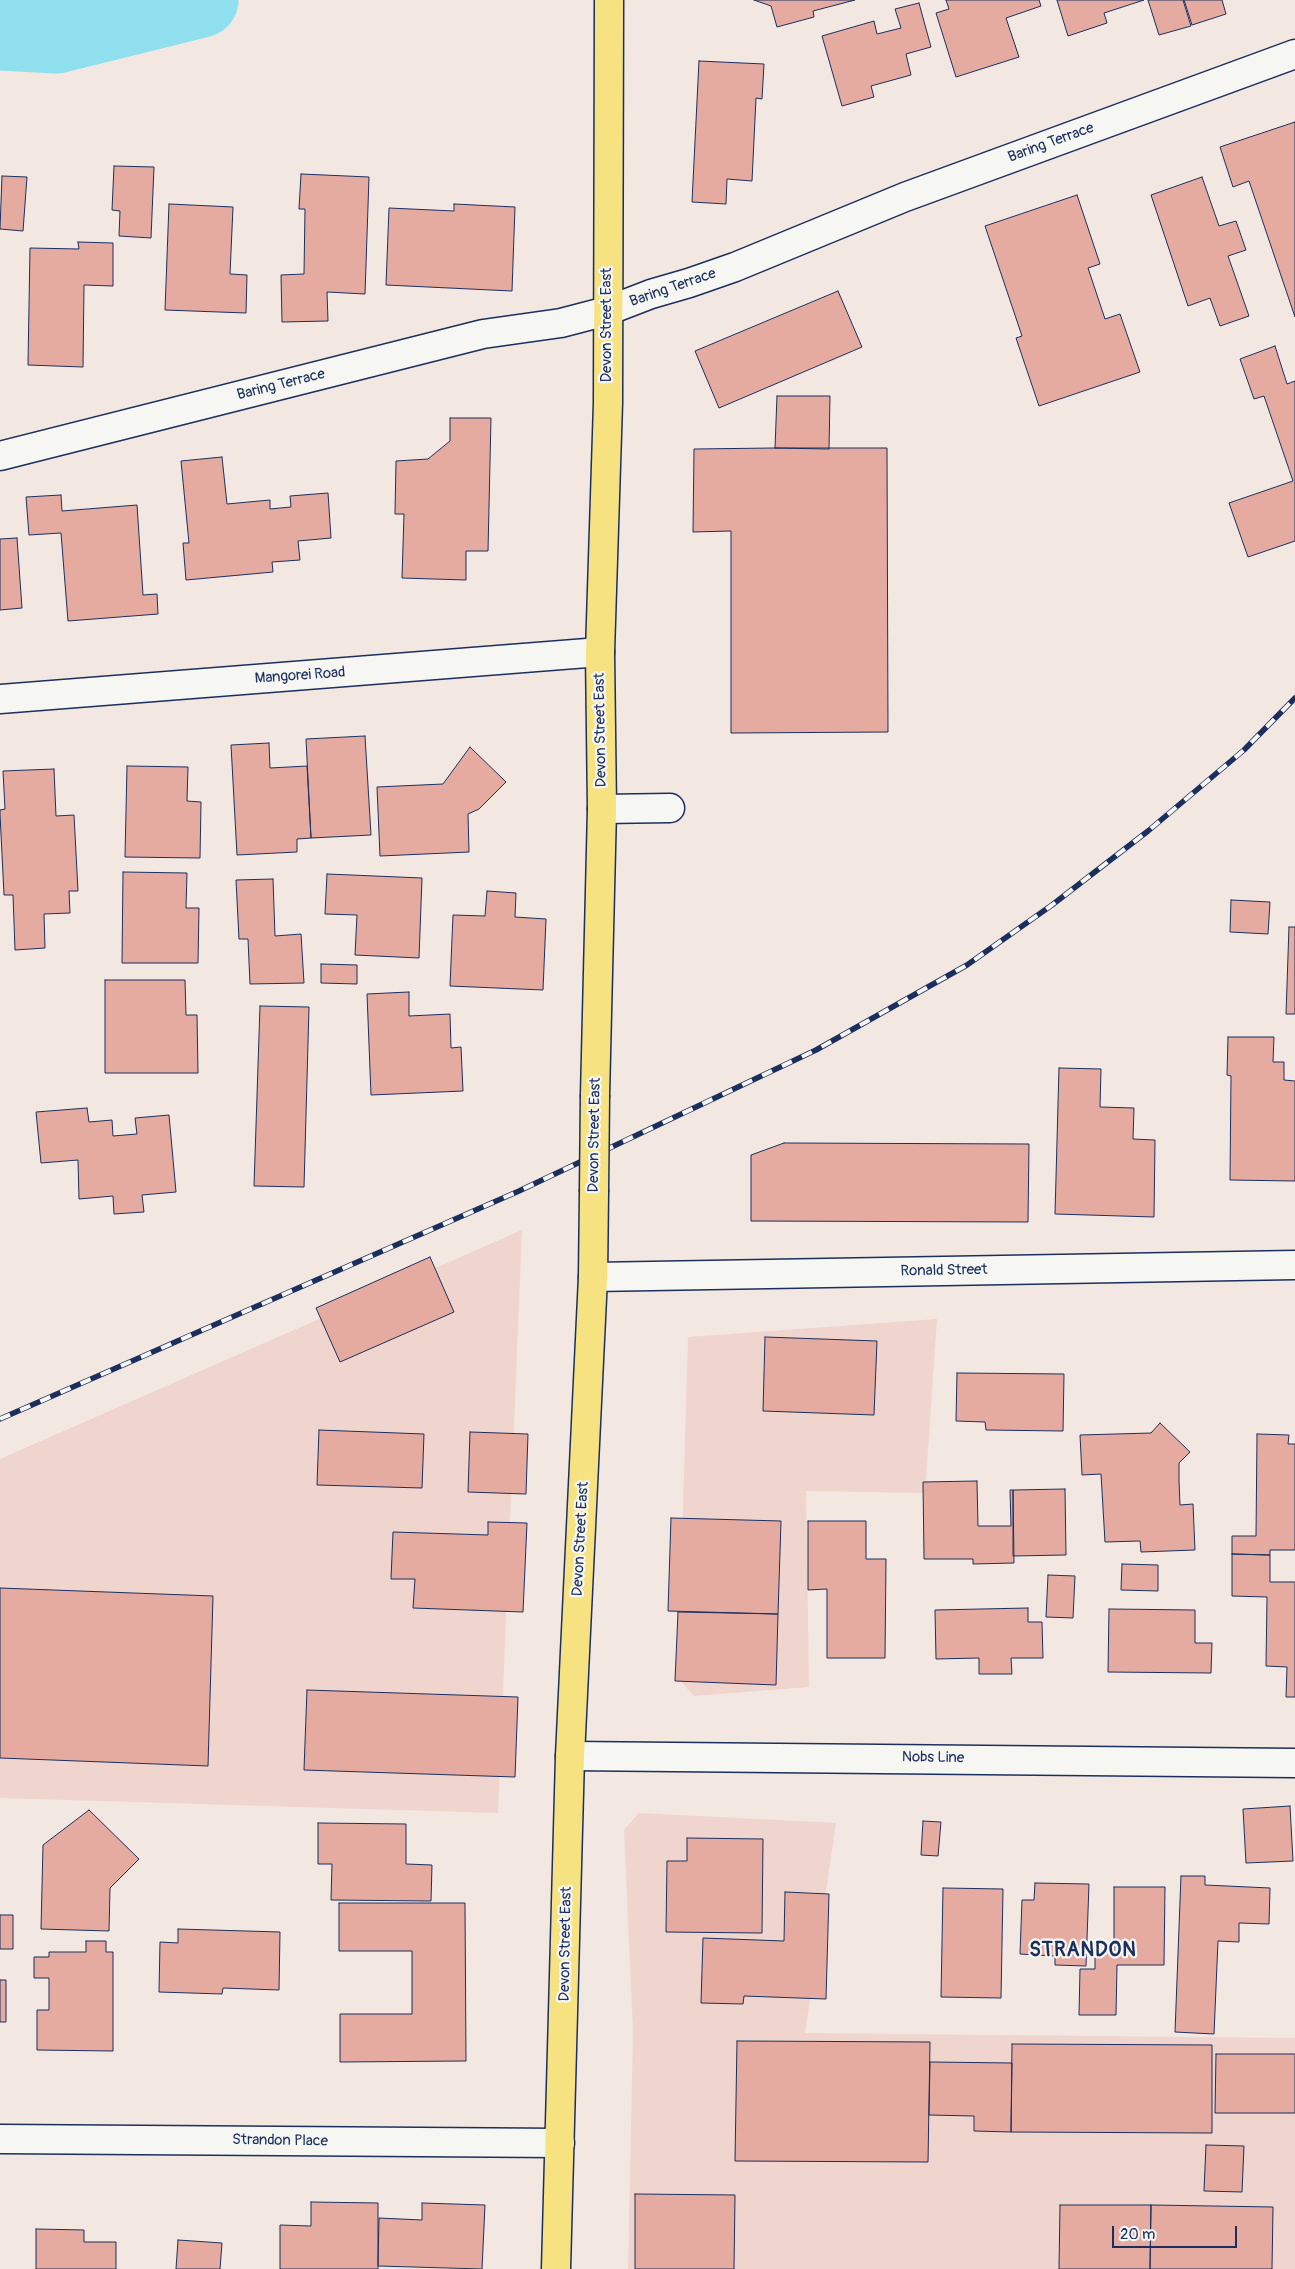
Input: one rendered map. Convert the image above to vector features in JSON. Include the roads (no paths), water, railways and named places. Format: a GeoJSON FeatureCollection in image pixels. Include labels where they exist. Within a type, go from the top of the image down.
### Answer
{"type":"FeatureCollection","features":[{"type":"Feature","properties":{"kind":"main road","name":"Devon Street East"},"geometry":{"type":"LineString","coordinates":[[556,2269],[570,1756],[593,1277],[602,809],[600,652],[608,403],[609,0]]}},
{"type":"Feature","properties":{"kind":"street","name":"Baring Terrace"},"geometry":{"type":"LineString","coordinates":[[0,456],[483,334],[561,322],[607,311],[651,294],[734,267],[905,196],[1295,54]]}},
{"type":"Feature","properties":{"kind":"street","name":"Mangorei Road"},"geometry":{"type":"LineString","coordinates":[[0,699],[600,652]]}},
{"type":"Feature","properties":{"kind":"street"},"geometry":{"type":"LineString","coordinates":[[602,809],[670,808]]}},
{"type":"Feature","properties":{"kind":"street","name":"Ronald Street"},"geometry":{"type":"LineString","coordinates":[[593,1277],[1295,1265]]}},
{"type":"Feature","properties":{"kind":"street","name":"Nobs Line"},"geometry":{"type":"LineString","coordinates":[[570,1756],[1295,1763]]}},
{"type":"Feature","properties":{"kind":"street","name":"Strandon Place"},"geometry":{"type":"LineString","coordinates":[[0,2139],[560,2143]]}},
{"type":"Feature","properties":{"kind":"waterway"},"geometry":{"type":"LineString","coordinates":[[0,33],[56,36],[201,0]]}},
{"type":"Feature","properties":{"kind":"railway"},"geometry":{"type":"LineString","coordinates":[[0,1419],[519,1191],[816,1050],[967,965],[1052,905],[1148,831],[1244,750],[1295,698]]}},
{"type":"Feature","properties":{"kind":"district","name":"STRANDON"},"geometry":{"type":"Point","coordinates":[1083,1951]}}]}
